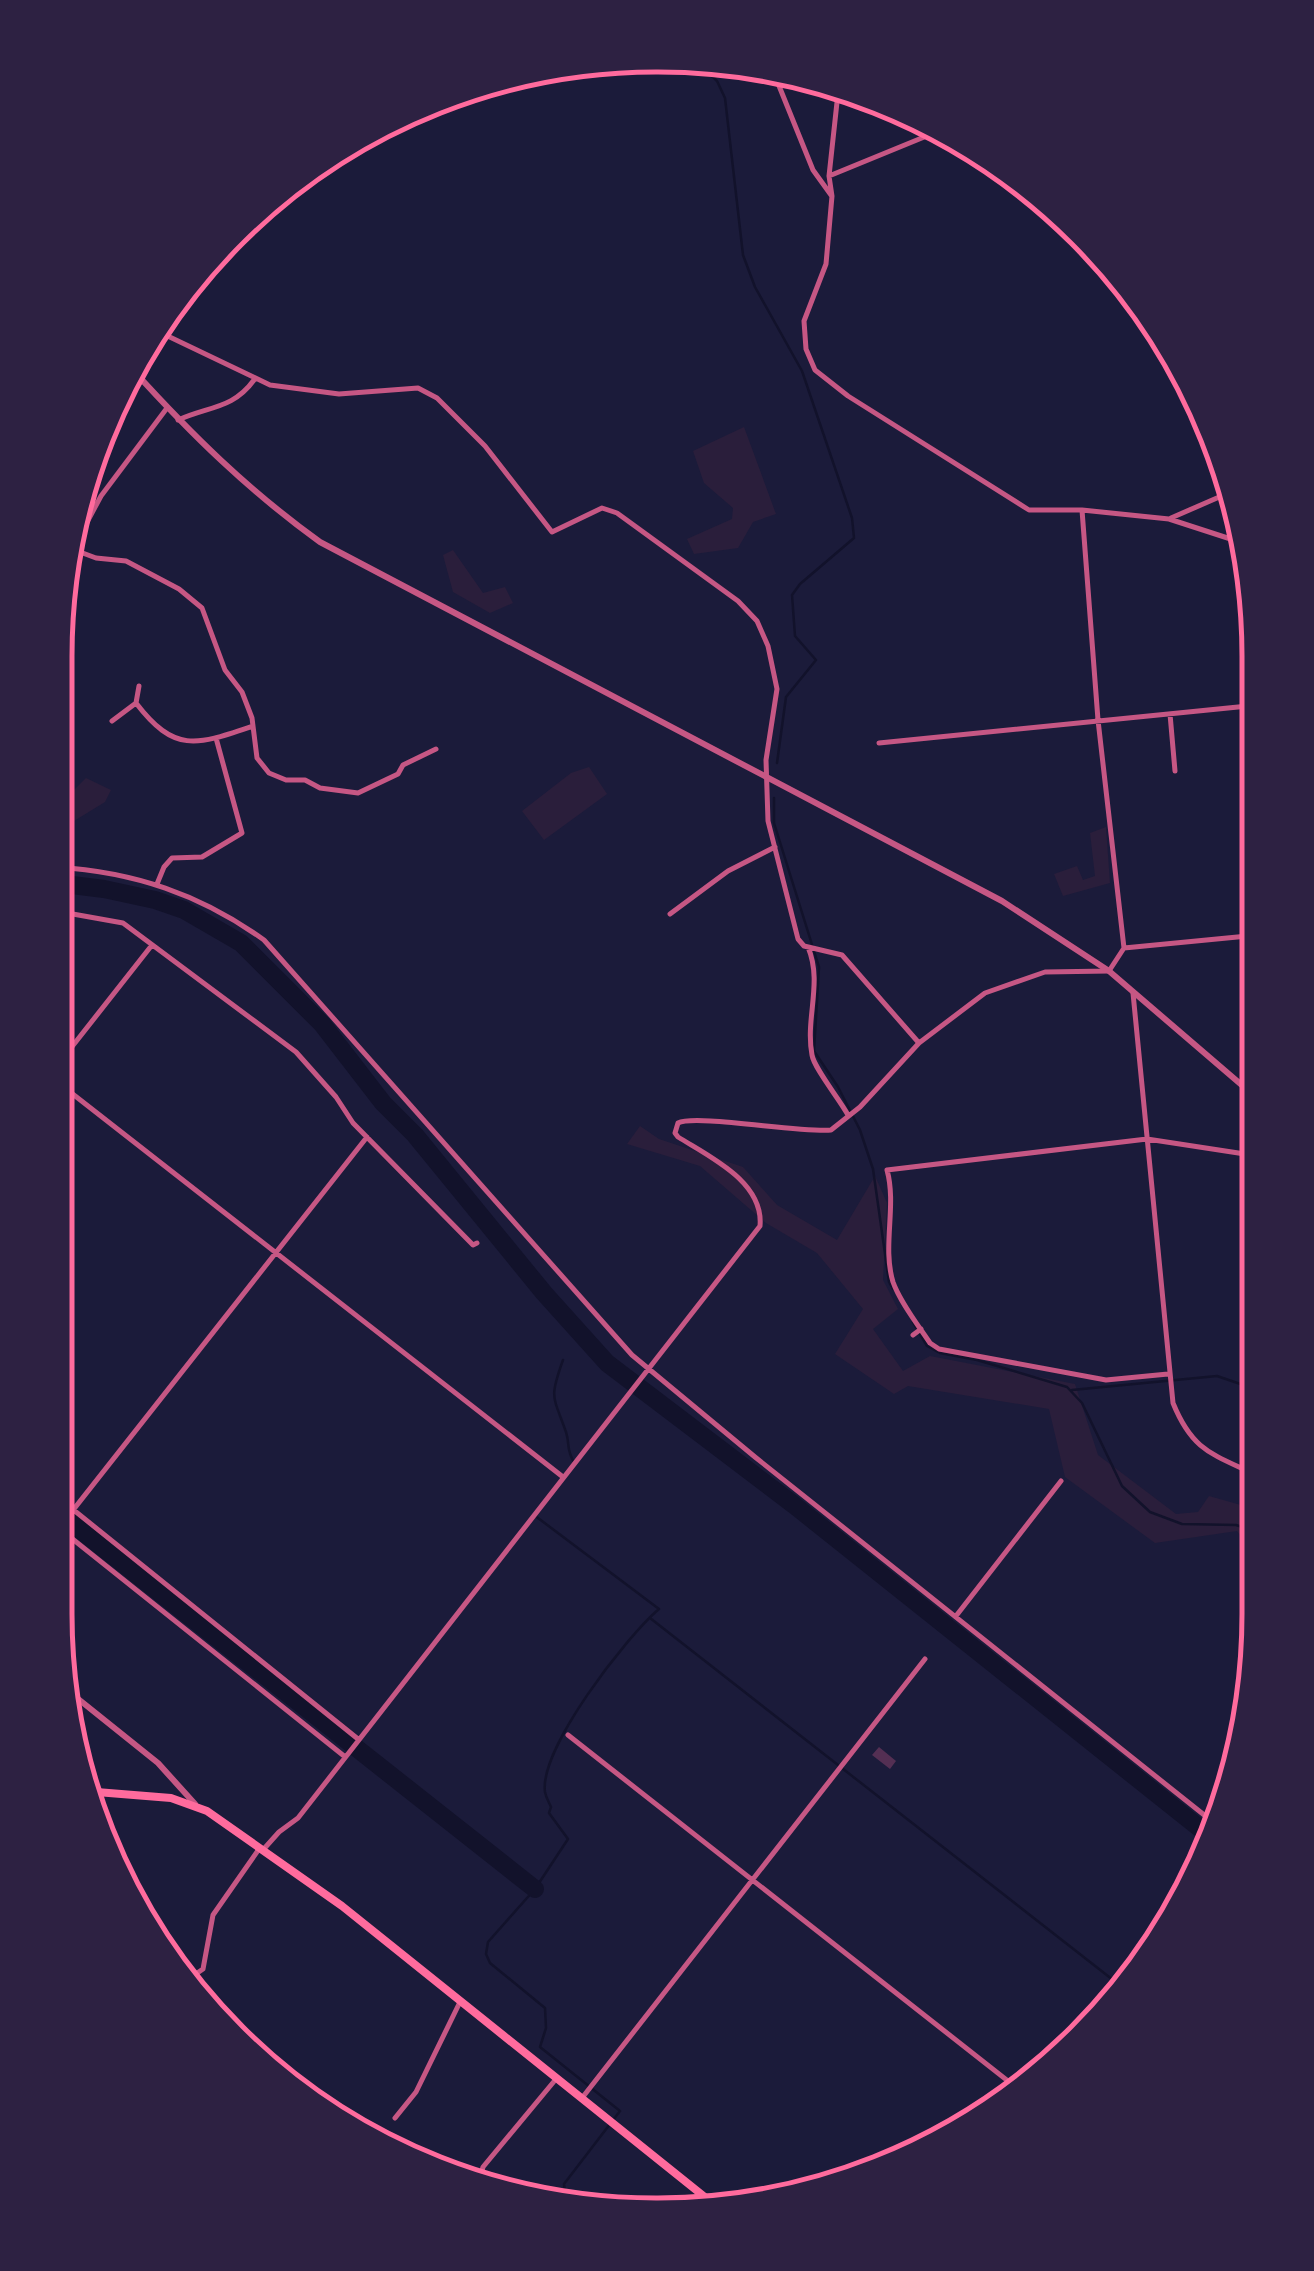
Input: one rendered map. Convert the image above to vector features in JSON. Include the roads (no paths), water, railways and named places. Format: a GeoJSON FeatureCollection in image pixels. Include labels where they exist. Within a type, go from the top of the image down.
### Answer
{"type":"FeatureCollection","features":[{"type":"Feature","properties":{"kind":"main road"},"geometry":{"type":"LineString","coordinates":[[102,1795],[171,1798],[194,1804],[342,1906],[704,2196]]}},
{"type":"Feature","properties":{"kind":"street"},"geometry":{"type":"LineString","coordinates":[[779,86],[814,170],[832,196]]}},
{"type":"Feature","properties":{"kind":"street"},"geometry":{"type":"LineString","coordinates":[[837,101],[826,264],[804,320],[806,349],[816,370],[848,396],[1029,510],[1082,510],[1169,519],[1229,538]]}},
{"type":"Feature","properties":{"kind":"street"},"geometry":{"type":"LineString","coordinates":[[830,176],[924,137]]}},
{"type":"Feature","properties":{"kind":"street"},"geometry":{"type":"LineString","coordinates":[[170,334],[254,380],[339,394],[418,388],[437,398],[485,446],[552,532],[602,508],[617,513],[738,601],[757,621],[776,674],[766,778],[768,821],[800,942],[842,956],[918,1043]]}},
{"type":"Feature","properties":{"kind":"street"},"geometry":{"type":"LineString","coordinates":[[178,420],[232,403],[254,380]]}},
{"type":"Feature","properties":{"kind":"street"},"geometry":{"type":"LineString","coordinates":[[142,381],[260,498],[320,542],[1002,901],[1109,970],[1242,1085]]}},
{"type":"Feature","properties":{"kind":"street"},"geometry":{"type":"LineString","coordinates":[[90,515],[167,408]]}},
{"type":"Feature","properties":{"kind":"street"},"geometry":{"type":"LineString","coordinates":[[1169,519],[1219,497]]}},
{"type":"Feature","properties":{"kind":"street"},"geometry":{"type":"LineString","coordinates":[[1082,510],[1098,720],[1124,948],[1109,970]]}},
{"type":"Feature","properties":{"kind":"street"},"geometry":{"type":"LineString","coordinates":[[83,552],[96,558],[126,561],[202,608],[226,670],[242,692],[254,726],[257,758],[270,773],[286,780],[305,780],[358,793],[398,774],[403,765],[436,749]]}},
{"type":"Feature","properties":{"kind":"street"},"geometry":{"type":"LineString","coordinates":[[112,721],[136,702],[139,686]]}},
{"type":"Feature","properties":{"kind":"street"},"geometry":{"type":"LineString","coordinates":[[136,702],[153,725],[170,738],[216,738],[254,726]]}},
{"type":"Feature","properties":{"kind":"street"},"geometry":{"type":"LineString","coordinates":[[879,743],[1242,706]]}},
{"type":"Feature","properties":{"kind":"street"},"geometry":{"type":"LineString","coordinates":[[1170,713],[1174,770]]}},
{"type":"Feature","properties":{"kind":"street"},"geometry":{"type":"LineString","coordinates":[[158,884],[172,858],[202,857],[242,833],[216,738]]}},
{"type":"Feature","properties":{"kind":"street"},"geometry":{"type":"LineString","coordinates":[[670,914],[728,872],[775,846]]}},
{"type":"Feature","properties":{"kind":"street"},"geometry":{"type":"LineString","coordinates":[[72,868],[158,884],[227,913],[264,940],[632,1355],[1205,1816]]}},
{"type":"Feature","properties":{"kind":"street"},"geometry":{"type":"LineString","coordinates":[[72,914],[123,922],[296,1052],[366,1138],[473,1246],[476,1243]]}},
{"type":"Feature","properties":{"kind":"street"},"geometry":{"type":"LineString","coordinates":[[1124,948],[1242,937]]}},
{"type":"Feature","properties":{"kind":"street"},"geometry":{"type":"LineString","coordinates":[[72,1047],[152,945]]}},
{"type":"Feature","properties":{"kind":"street"},"geometry":{"type":"LineString","coordinates":[[808,947],[816,970],[812,1060],[848,1115]]}},
{"type":"Feature","properties":{"kind":"street"},"geometry":{"type":"LineString","coordinates":[[196,1974],[203,1969],[213,1915],[261,1850],[298,1818],[760,1226],[761,1214],[732,1169],[678,1137],[678,1123],[688,1118],[718,1124],[826,1131],[838,1127],[918,1043],[985,993],[1045,972],[1109,970]]}},
{"type":"Feature","properties":{"kind":"street"},"geometry":{"type":"LineString","coordinates":[[1132,990],[1172,1403],[1183,1429],[1195,1444],[1242,1468]]}},
{"type":"Feature","properties":{"kind":"street"},"geometry":{"type":"LineString","coordinates":[[72,1094],[563,1477]]}},
{"type":"Feature","properties":{"kind":"street"},"geometry":{"type":"LineString","coordinates":[[358,1739],[74,1509],[366,1138]]}},
{"type":"Feature","properties":{"kind":"street"},"geometry":{"type":"LineString","coordinates":[[1168,1374],[1106,1380],[939,1350],[930,1343],[894,1283],[890,1255],[892,1196],[886,1170],[1147,1139],[1242,1154]]}},
{"type":"Feature","properties":{"kind":"street"},"geometry":{"type":"LineString","coordinates":[[913,1335],[921,1329]]}},
{"type":"Feature","properties":{"kind":"street"},"geometry":{"type":"LineString","coordinates":[[956,1616],[1061,1481]]}},
{"type":"Feature","properties":{"kind":"street"},"geometry":{"type":"LineString","coordinates":[[72,1542],[344,1756]]}},
{"type":"Feature","properties":{"kind":"street"},"geometry":{"type":"LineString","coordinates":[[581,2098],[925,1659]]}},
{"type":"Feature","properties":{"kind":"street"},"geometry":{"type":"LineString","coordinates":[[79,1699],[158,1763],[194,1804]]}},
{"type":"Feature","properties":{"kind":"street"},"geometry":{"type":"LineString","coordinates":[[568,1735],[1008,2081]]}},
{"type":"Feature","properties":{"kind":"street"},"geometry":{"type":"LineString","coordinates":[[395,2118],[416,2092],[460,2002]]}},
{"type":"Feature","properties":{"kind":"street"},"geometry":{"type":"LineString","coordinates":[[482,2171],[556,2079]]}},
{"type":"Feature","properties":{"kind":"waterway"},"geometry":{"type":"LineString","coordinates":[[712,76],[725,98],[743,255],[755,287],[802,371],[852,518],[854,538],[792,595],[795,636],[816,660],[786,697],[777,763]]}},
{"type":"Feature","properties":{"kind":"waterway"},"geometry":{"type":"LineString","coordinates":[[774,798],[774,823],[819,967],[814,1051],[860,1130],[873,1169],[893,1289]]}},
{"type":"Feature","properties":{"kind":"waterway"},"geometry":{"type":"LineString","coordinates":[[72,885],[155,900],[184,910],[241,943],[322,1024],[383,1103],[415,1135],[544,1293],[607,1363],[794,1505],[1200,1829]]}},
{"type":"Feature","properties":{"kind":"waterway"},"geometry":{"type":"LineString","coordinates":[[913,1322],[927,1346],[940,1353],[1067,1387],[1082,1403],[1122,1486],[1150,1512],[1182,1524],[1242,1527]]}},
{"type":"Feature","properties":{"kind":"waterway"},"geometry":{"type":"LineString","coordinates":[[563,1360],[554,1397],[574,1462]]}},
{"type":"Feature","properties":{"kind":"waterway"},"geometry":{"type":"LineString","coordinates":[[1072,1390],[1217,1376],[1242,1385]]}},
{"type":"Feature","properties":{"kind":"waterway"},"geometry":{"type":"LineString","coordinates":[[534,1515],[659,1609],[626,1643],[587,1695],[556,1749],[545,1792],[551,1807],[549,1813],[568,1839],[535,1889],[488,1942],[486,1954],[490,1963],[545,2008],[546,2028],[540,2047],[620,2111],[564,2184],[565,2190]]}},
{"type":"Feature","properties":{"kind":"waterway"},"geometry":{"type":"LineString","coordinates":[[72,1523],[535,1889]]}},
{"type":"Feature","properties":{"kind":"waterway"},"geometry":{"type":"LineString","coordinates":[[650,1618],[1113,1980]]}}]}
